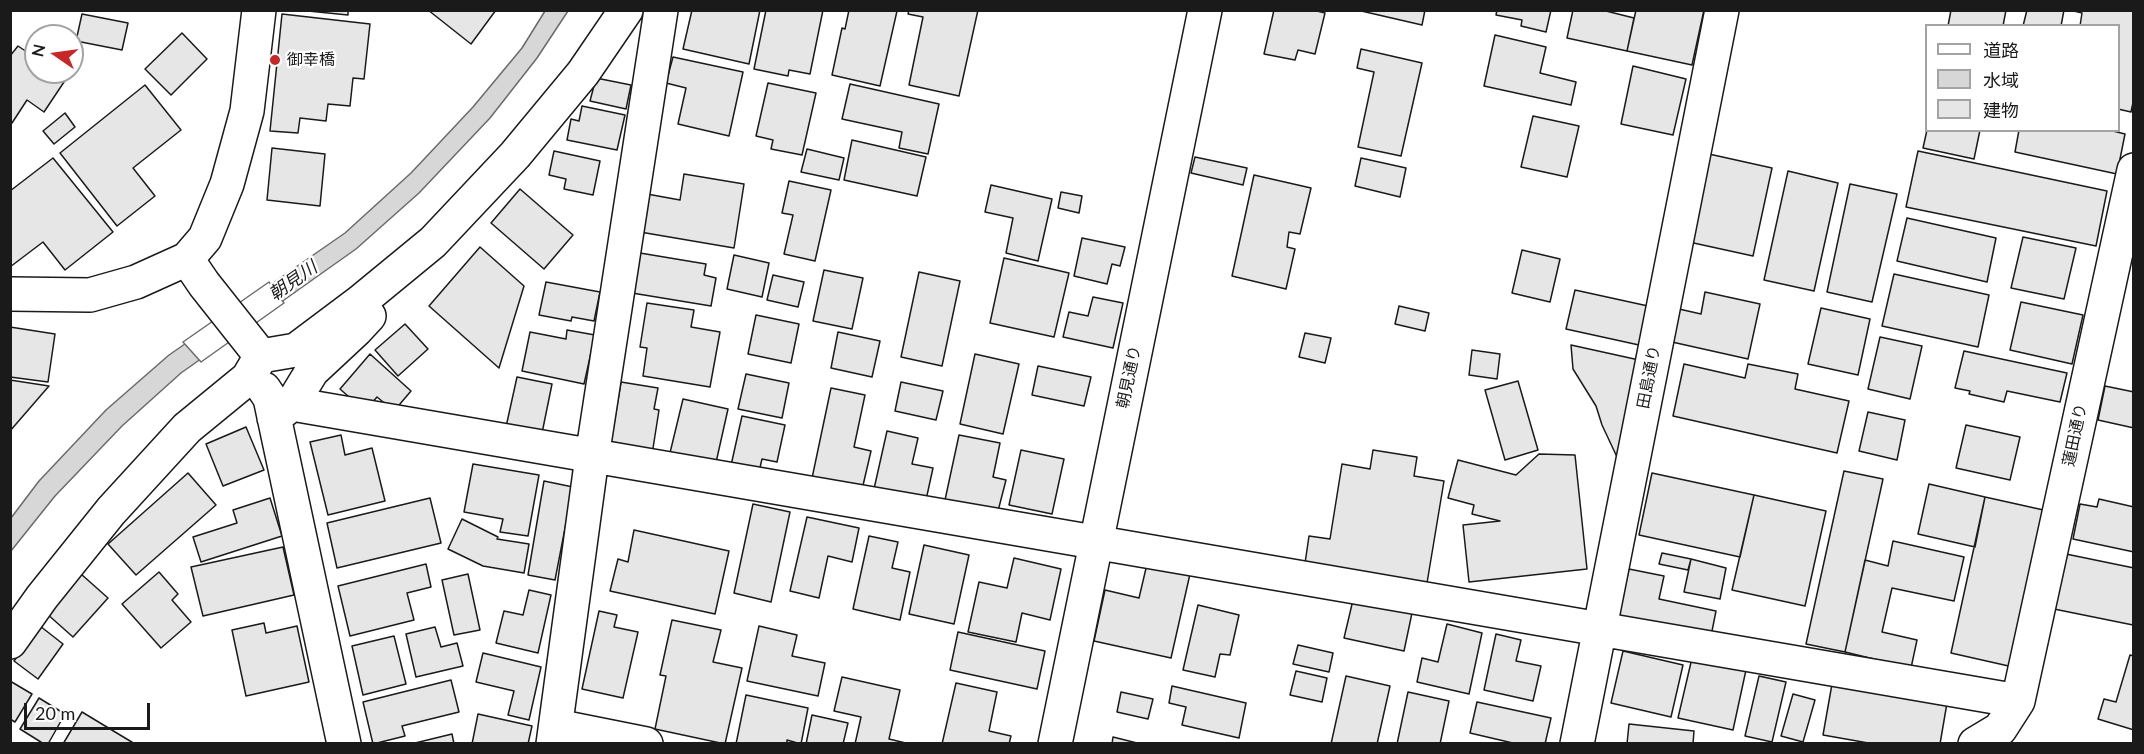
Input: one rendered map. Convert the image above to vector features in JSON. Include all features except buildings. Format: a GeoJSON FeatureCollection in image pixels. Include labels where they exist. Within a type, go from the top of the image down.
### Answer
{"type":"FeatureCollection","features":[{"type":"Feature","properties":{"kind":"street"},"geometry":{"type":"LineString","coordinates":[[10,642],[42,597],[111,511],[187,428],[312,371],[356,330],[545,119],[583,73],[626,10]]}},
{"type":"Feature","properties":{"kind":"street"},"geometry":{"type":"LineString","coordinates":[[646,744],[554,735],[592,457],[661,10]]}},
{"type":"Feature","properties":{"kind":"street","name":"朝見通り"},"geometry":{"type":"LineString","coordinates":[[1055,744],[1205,10]]}},
{"type":"Feature","properties":{"kind":"street","name":"田島通り"},"geometry":{"type":"LineString","coordinates":[[1576,744],[1722,10]]}},
{"type":"Feature","properties":{"kind":"street"},"geometry":{"type":"LineString","coordinates":[[258,22],[247,111],[227,184],[205,238],[195,271],[267,390],[344,744]]}},
{"type":"Feature","properties":{"kind":"street","name":"蓮田通り"},"geometry":{"type":"LineString","coordinates":[[2018,701],[2133,170]]}},
{"type":"Feature","properties":{"kind":"street"},"geometry":{"type":"LineString","coordinates":[[267,390],[296,350],[360,302],[433,242]]}},
{"type":"Feature","properties":{"kind":"street"},"geometry":{"type":"LineString","coordinates":[[10,294],[90,295],[136,282],[195,271]]}},
{"type":"Feature","properties":{"kind":"street"},"geometry":{"type":"LineString","coordinates":[[267,390],[592,457],[1600,627],[2018,701],[2000,729],[1975,744]]}},
{"type":"Feature","properties":{"kind":"water","name":"朝見川"},"geometry":{"type":"Polygon","coordinates":[[[545,11],[568,11],[537,58],[490,118],[419,193],[356,249],[181,373],[122,426],[55,496],[11,551],[11,518],[39,481],[106,410],[169,355],[345,233],[411,173],[473,107],[522,48],[545,11]]]}},
{"type":"Feature","properties":{"kind":"pier"},"geometry":{"type":"Polygon","coordinates":[[[269,282],[284,303],[201,362],[183,342],[269,282]]]}},
{"type":"Feature","properties":{"kind":"place","name":"御幸橋"},"geometry":{"type":"Point","coordinates":[275,60]}}]}
